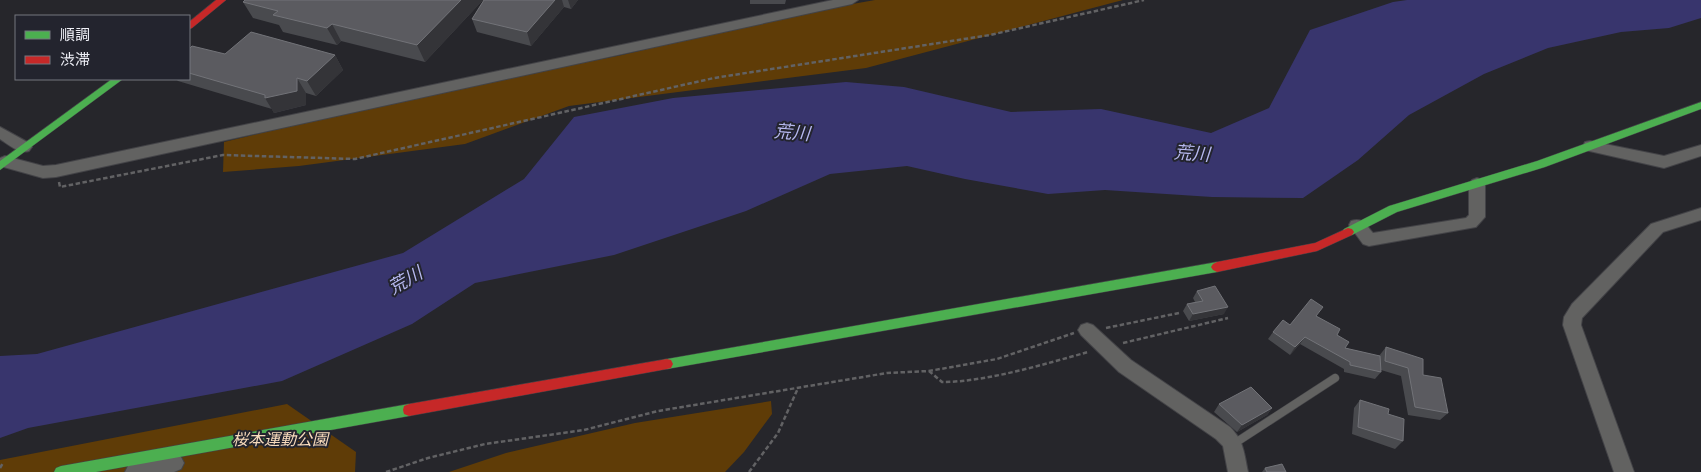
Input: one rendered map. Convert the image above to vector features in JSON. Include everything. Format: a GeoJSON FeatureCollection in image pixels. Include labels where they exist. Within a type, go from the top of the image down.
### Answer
{"type":"FeatureCollection","features":[{"type":"Feature","properties":{"kind":"street"},"geometry":{"type":"LineString","coordinates":[[190,25],[222,0]]}},
{"type":"Feature","properties":{"kind":"street"},"geometry":{"type":"LineString","coordinates":[[2,164],[43,172],[56,171],[88,162],[852,0]]}},
{"type":"Feature","properties":{"kind":"street"},"geometry":{"type":"LineString","coordinates":[[2,164],[117,80]]}},
{"type":"Feature","properties":{"kind":"street"},"geometry":{"type":"LineString","coordinates":[[61,472],[1289,254],[1317,246],[1393,209],[1477,184],[1590,146],[1701,105]]}},
{"type":"Feature","properties":{"kind":"street"},"geometry":{"type":"LineString","coordinates":[[0,132],[24,147]]}},
{"type":"Feature","properties":{"kind":"street"},"geometry":{"type":"LineString","coordinates":[[1590,146],[1664,162],[1701,150]]}},
{"type":"Feature","properties":{"kind":"street"},"geometry":{"type":"LineString","coordinates":[[1357,225],[1370,240],[1470,223],[1475,221],[1476,217],[1477,184]]}},
{"type":"Feature","properties":{"kind":"street"},"geometry":{"type":"LineString","coordinates":[[1624,472],[1572,325],[1572,318],[1585,302],[1657,228],[1701,214]]}},
{"type":"Feature","properties":{"kind":"street"},"geometry":{"type":"LineString","coordinates":[[1087,330],[1125,366],[1223,433],[1232,445],[1238,472]]}},
{"type":"Feature","properties":{"kind":"street"},"geometry":{"type":"LineString","coordinates":[[135,472],[208,456],[221,444]]}},
{"type":"Feature","properties":{"kind":"lane"},"geometry":{"type":"LineString","coordinates":[[1232,445],[1335,378]]}},
{"type":"Feature","properties":{"kind":"path"},"geometry":{"type":"LineString","coordinates":[[56,171],[60,187],[223,156],[355,158],[714,78],[990,36],[1144,0]]}},
{"type":"Feature","properties":{"kind":"path"},"geometry":{"type":"LineString","coordinates":[[386,472],[428,458],[485,444],[584,430],[658,411],[887,373],[929,371],[997,359],[1064,335],[1179,313]]}},
{"type":"Feature","properties":{"kind":"path"},"geometry":{"type":"LineString","coordinates":[[929,371],[939,381],[958,382],[1042,365],[1105,347],[1228,318]]}},
{"type":"Feature","properties":{"kind":"path"},"geometry":{"type":"LineString","coordinates":[[749,472],[777,437],[793,404],[798,388]]}},
{"type":"Feature","properties":{"kind":"path"},"geometry":{"type":"LineString","coordinates":[[0,468],[3,463]]}},
{"type":"Feature","properties":{"kind":"green space"},"geometry":{"type":"Polygon","coordinates":[[[875,0],[1123,0],[866,68],[569,106],[465,144],[299,166],[223,172],[224,142],[400,99],[622,55],[785,16],[875,0]]]}},
{"type":"Feature","properties":{"kind":"green space"},"geometry":{"type":"Polygon","coordinates":[[[771,401],[772,414],[744,452],[725,472],[449,472],[506,453],[635,423],[771,401]]]}},
{"type":"Feature","properties":{"kind":"green space","name":"桜本運動公園"},"geometry":{"type":"Polygon","coordinates":[[[287,404],[356,452],[355,472],[0,472],[0,460],[287,404]]]}},
{"type":"Feature","properties":{"kind":"water","name":"荒川"},"geometry":{"type":"Polygon","coordinates":[[[1407,0],[1701,0],[1701,18],[1669,28],[1621,32],[1548,48],[1484,74],[1409,115],[1358,160],[1303,198],[1212,197],[1105,190],[1048,194],[907,166],[830,174],[746,211],[614,255],[475,283],[412,324],[282,381],[28,428],[0,438],[0,356],[37,354],[403,253],[524,179],[574,117],[673,98],[846,82],[904,87],[1011,112],[1101,109],[1211,133],[1269,108],[1310,30],[1393,2],[1407,0]]]}},
{"type":"Feature","properties":{"kind":"building"},"geometry":{"type":"Polygon","coordinates":[[[245,0],[461,0],[417,45],[332,24],[327,28],[273,15],[278,11],[243,2],[245,0]]]}},
{"type":"Feature","properties":{"kind":"building"},"geometry":{"type":"Polygon","coordinates":[[[484,0],[555,0],[527,32],[472,19],[484,0]]]}},
{"type":"Feature","properties":{"kind":"building"},"geometry":{"type":"Polygon","coordinates":[[[251,32],[335,55],[307,81],[297,78],[297,91],[265,98],[265,95],[190,73],[190,48],[192,46],[225,54],[251,32]]]}},
{"type":"Feature","properties":{"kind":"building"},"geometry":{"type":"Polygon","coordinates":[[[1215,286],[1228,307],[1193,314],[1187,304],[1203,301],[1197,291],[1215,286]]]}},
{"type":"Feature","properties":{"kind":"building"},"geometry":{"type":"Polygon","coordinates":[[[1311,299],[1323,307],[1316,316],[1340,329],[1337,335],[1349,342],[1345,348],[1380,356],[1381,372],[1350,365],[1350,362],[1305,337],[1295,347],[1273,332],[1283,320],[1290,325],[1311,299]]]}},
{"type":"Feature","properties":{"kind":"building"},"geometry":{"type":"Polygon","coordinates":[[[1386,347],[1423,359],[1423,375],[1441,378],[1448,413],[1415,407],[1408,368],[1385,361],[1386,347]]]}},
{"type":"Feature","properties":{"kind":"building"},"geometry":{"type":"Polygon","coordinates":[[[1251,387],[1272,408],[1242,425],[1219,404],[1251,387]]]}},
{"type":"Feature","properties":{"kind":"building"},"geometry":{"type":"Polygon","coordinates":[[[1360,400],[1389,409],[1388,414],[1404,419],[1403,441],[1358,427],[1360,400]]]}},
{"type":"Feature","properties":{"kind":"building"},"geometry":{"type":"Polygon","coordinates":[[[1282,464],[1286,472],[1267,472],[1265,468],[1282,464]]]}},
{"type":"Feature","properties":{"kind":"traffic: fast"},"geometry":{"type":"LineString","coordinates":[[0,166],[117,80]]}},
{"type":"Feature","properties":{"kind":"traffic: fast"},"geometry":{"type":"LineString","coordinates":[[1348,232],[1393,209],[1541,164],[1701,105]]}},
{"type":"Feature","properties":{"kind":"traffic: fast"},"geometry":{"type":"LineString","coordinates":[[667,364],[1217,267]]}},
{"type":"Feature","properties":{"kind":"traffic: fast"},"geometry":{"type":"LineString","coordinates":[[61,472],[409,410]]}},
{"type":"Feature","properties":{"kind":"traffic: jam"},"geometry":{"type":"LineString","coordinates":[[190,25],[222,0]]}},
{"type":"Feature","properties":{"kind":"traffic: jam"},"geometry":{"type":"LineString","coordinates":[[1217,267],[1317,247],[1348,232]]}},
{"type":"Feature","properties":{"kind":"traffic: jam"},"geometry":{"type":"LineString","coordinates":[[409,410],[667,364]]}}]}
